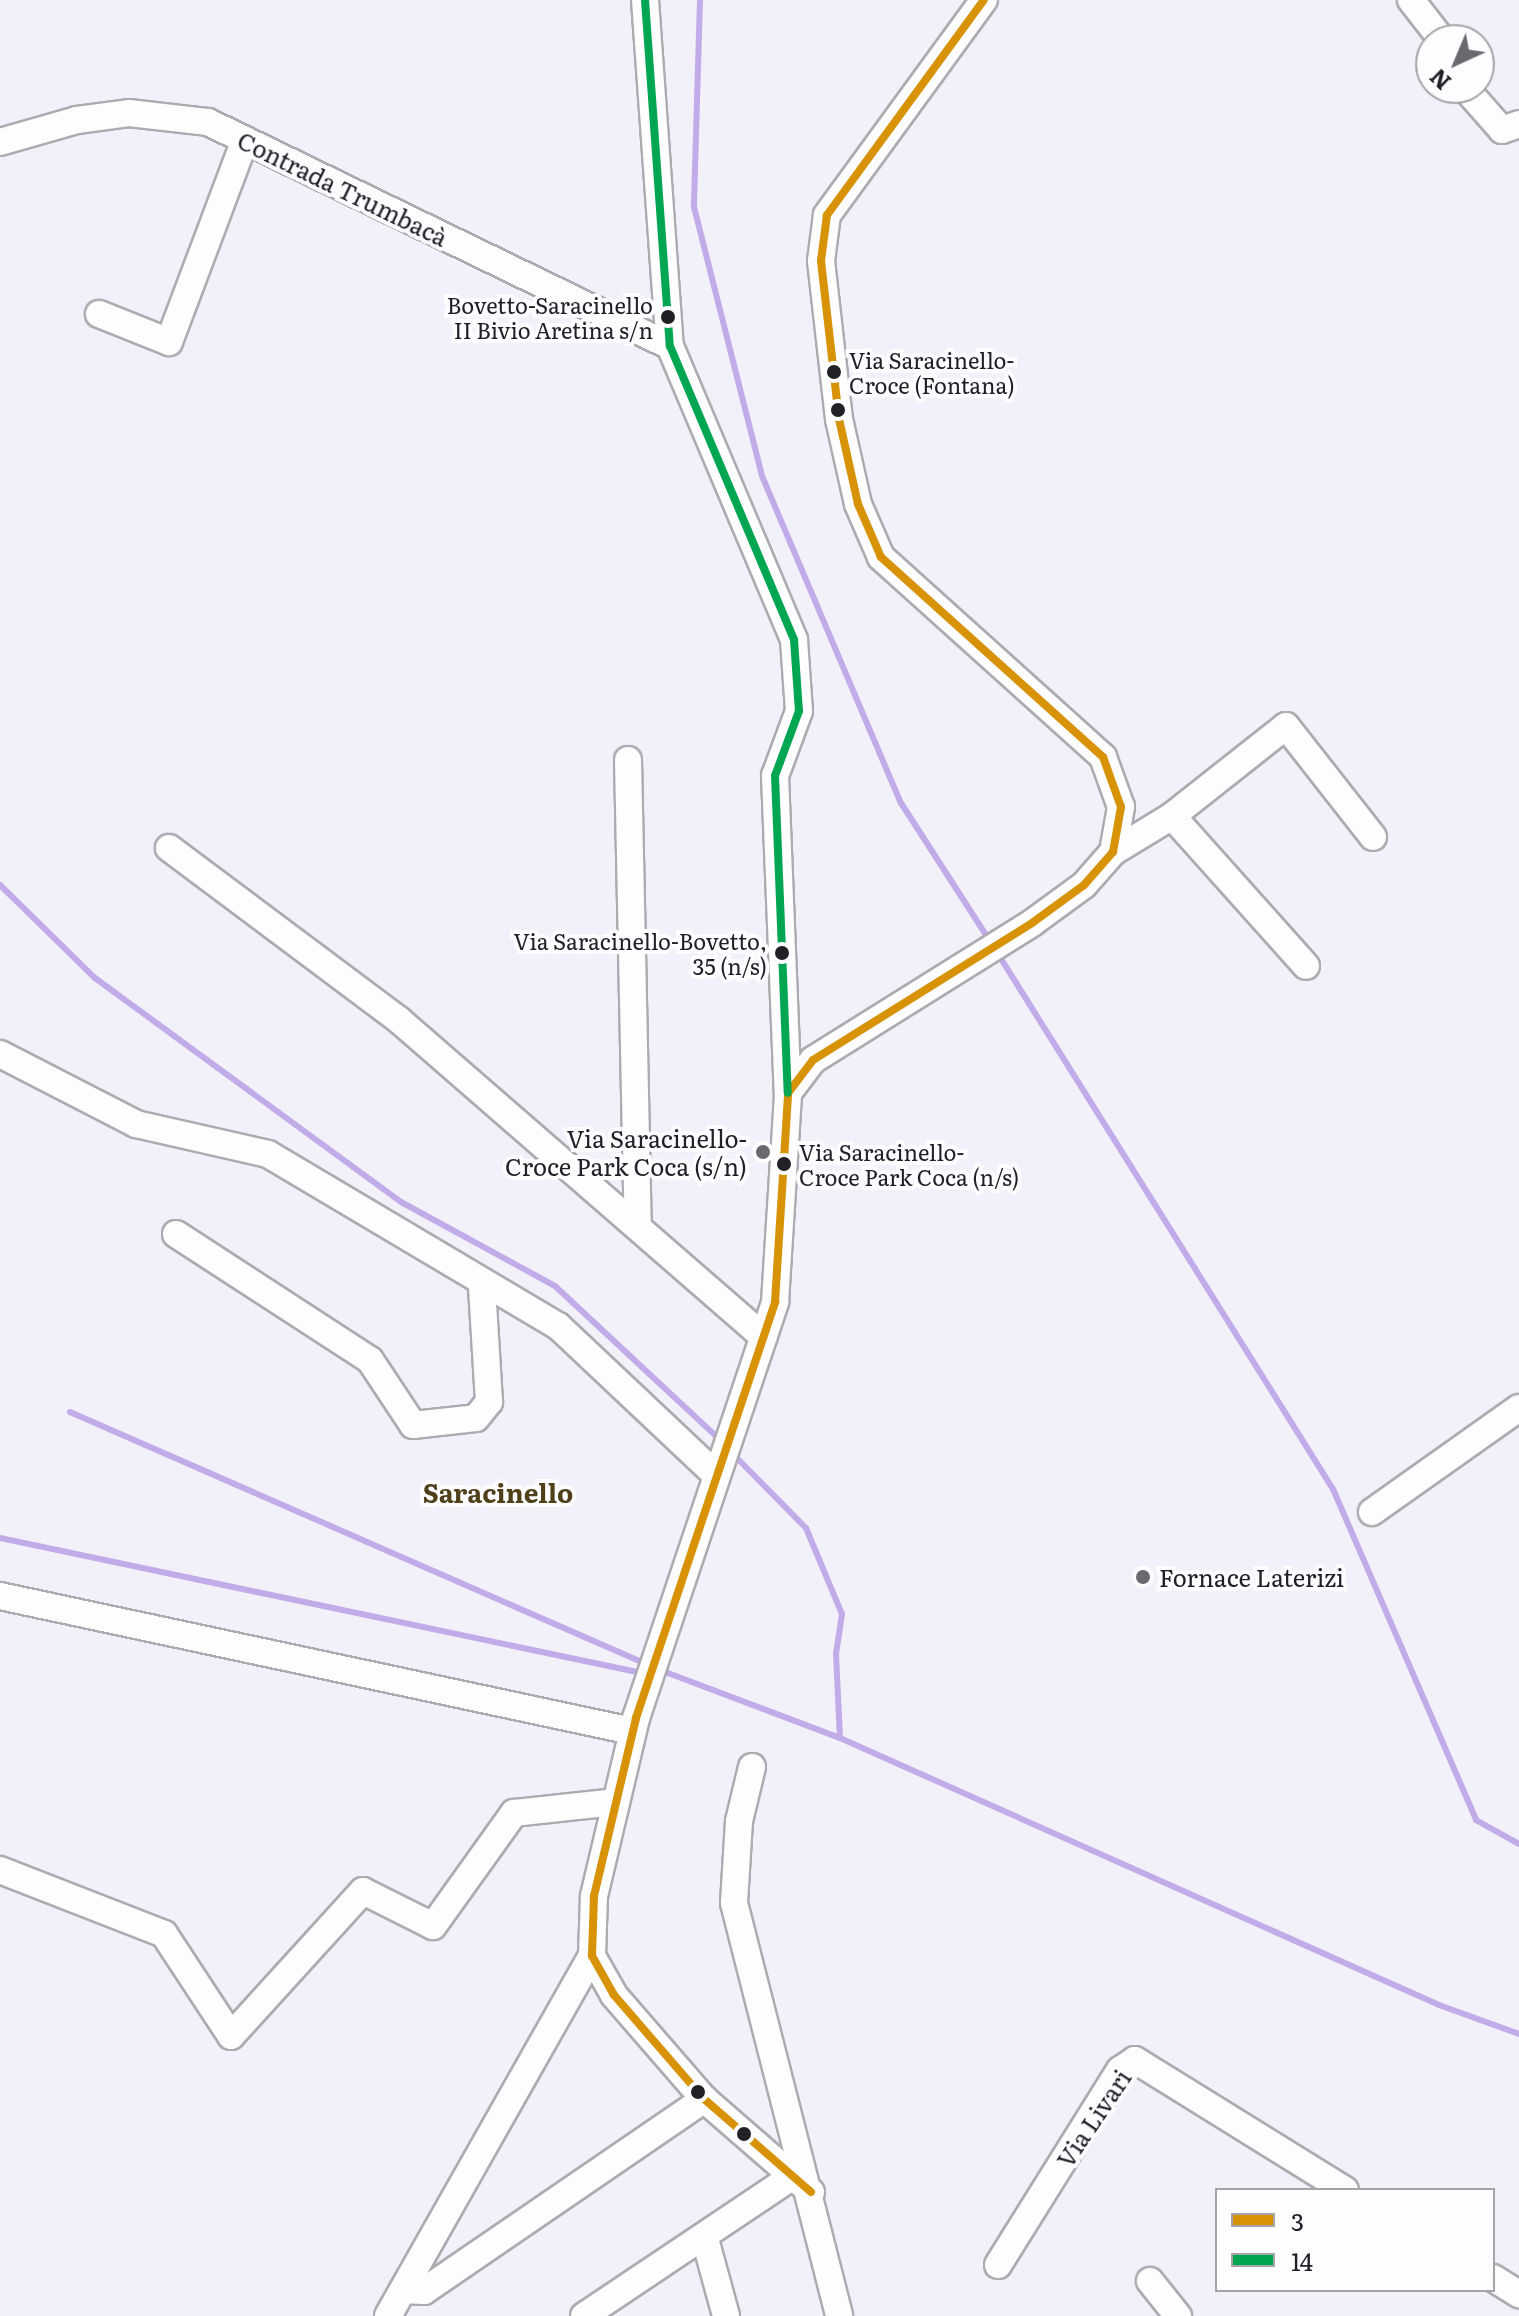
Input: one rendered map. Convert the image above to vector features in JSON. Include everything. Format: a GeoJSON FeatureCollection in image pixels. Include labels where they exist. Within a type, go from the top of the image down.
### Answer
{"type":"FeatureCollection","features":[{"type":"Feature","properties":{"kind":"street"},"geometry":{"type":"LineString","coordinates":[[388,2316],[592,1956],[594,1896],[634,1725],[717,1468],[775,1302],[788,1093],[775,776],[799,711],[794,640],[670,346],[645,0]]}},
{"type":"Feature","properties":{"kind":"street"},"geometry":{"type":"LineString","coordinates":[[984,0],[827,215],[821,261],[839,419],[858,504],[881,557],[1103,757],[1121,807],[1113,852]]}},
{"type":"Feature","properties":{"kind":"street"},"geometry":{"type":"LineString","coordinates":[[1411,0],[1430,24]]}},
{"type":"Feature","properties":{"kind":"street"},"geometry":{"type":"LineString","coordinates":[[1479,104],[1502,130],[1519,124]]}},
{"type":"Feature","properties":{"kind":"street","name":"Contrada Trumbacà"},"geometry":{"type":"LineString","coordinates":[[0,142],[77,120],[129,113],[208,122],[670,346]]}},
{"type":"Feature","properties":{"kind":"street"},"geometry":{"type":"LineString","coordinates":[[99,314],[169,342],[206,256],[245,140]]}},
{"type":"Feature","properties":{"kind":"street"},"geometry":{"type":"LineString","coordinates":[[788,1093],[813,1060],[1032,923],[1084,885],[1113,852],[1172,816],[1286,726],[1373,837]]}},
{"type":"Feature","properties":{"kind":"street"},"geometry":{"type":"LineString","coordinates":[[628,760],[638,1223]]}},
{"type":"Feature","properties":{"kind":"street"},"geometry":{"type":"LineString","coordinates":[[1172,816],[1306,966]]}},
{"type":"Feature","properties":{"kind":"street"},"geometry":{"type":"LineString","coordinates":[[169,848],[399,1020],[638,1223],[764,1337]]}},
{"type":"Feature","properties":{"kind":"street"},"geometry":{"type":"LineString","coordinates":[[0,1054],[136,1124],[268,1154],[482,1286],[558,1326],[717,1468]]}},
{"type":"Feature","properties":{"kind":"street"},"geometry":{"type":"LineString","coordinates":[[176,1234],[370,1360],[413,1425],[476,1418],[489,1402],[482,1286]]}},
{"type":"Feature","properties":{"kind":"street"},"geometry":{"type":"LineString","coordinates":[[1372,1512],[1519,1408]]}},
{"type":"Feature","properties":{"kind":"street"},"geometry":{"type":"LineString","coordinates":[[0,1596],[634,1725]]}},
{"type":"Feature","properties":{"kind":"street"},"geometry":{"type":"LineString","coordinates":[[752,1767],[739,1821],[734,1903],[802,2184],[839,2316]]}},
{"type":"Feature","properties":{"kind":"street"},"geometry":{"type":"LineString","coordinates":[[0,1870],[164,1934],[231,2036],[363,1891],[433,1926],[514,1813],[615,1802]]}},
{"type":"Feature","properties":{"kind":"street"},"geometry":{"type":"LineString","coordinates":[[592,1956],[614,1995],[704,2099],[802,2184]]}},
{"type":"Feature","properties":{"kind":"street","name":"Via Livari"},"geometry":{"type":"LineString","coordinates":[[998,2265],[1120,2070],[1135,2060],[1342,2188]]}},
{"type":"Feature","properties":{"kind":"street"},"geometry":{"type":"LineString","coordinates":[[403,2290],[424,2291],[704,2099]]}},
{"type":"Feature","properties":{"kind":"street"},"geometry":{"type":"LineString","coordinates":[[584,2316],[705,2239],[802,2184]]}},
{"type":"Feature","properties":{"kind":"street"},"geometry":{"type":"LineString","coordinates":[[705,2239],[726,2316]]}},
{"type":"Feature","properties":{"kind":"street"},"geometry":{"type":"LineString","coordinates":[[1495,2279],[1519,2294]]}},
{"type":"Feature","properties":{"kind":"street"},"geometry":{"type":"LineString","coordinates":[[1150,2281],[1178,2316]]}},
{"type":"Feature","properties":{"kind":"waterway"},"geometry":{"type":"LineString","coordinates":[[700,0],[694,207],[762,476],[901,803],[990,941]]}},
{"type":"Feature","properties":{"kind":"waterway"},"geometry":{"type":"LineString","coordinates":[[0,885],[95,978],[401,1202],[555,1286],[722,1442]]}},
{"type":"Feature","properties":{"kind":"waterway"},"geometry":{"type":"LineString","coordinates":[[998,954],[1333,1489],[1476,1820],[1519,1844]]}},
{"type":"Feature","properties":{"kind":"waterway"},"geometry":{"type":"LineString","coordinates":[[70,1412],[646,1664]]}},
{"type":"Feature","properties":{"kind":"waterway"},"geometry":{"type":"LineString","coordinates":[[732,1453],[806,1528],[842,1614],[836,1654],[840,1738]]}},
{"type":"Feature","properties":{"kind":"waterway"},"geometry":{"type":"LineString","coordinates":[[0,1538],[642,1673]]}},
{"type":"Feature","properties":{"kind":"waterway"},"geometry":{"type":"LineString","coordinates":[[660,1670],[840,1738],[1439,2005],[1519,2034]]}},
{"type":"Feature","properties":{"kind":"transit line","name":"14"},"geometry":{"type":"LineString","coordinates":[[645,0],[670,346],[794,640],[799,711],[775,776],[788,1093]]}},
{"type":"Feature","properties":{"kind":"transit line","name":"3"},"geometry":{"type":"LineString","coordinates":[[811,2192],[704,2099],[614,1995],[592,1956],[594,1896],[636,1718],[775,1302],[788,1093],[813,1060],[1032,923],[1084,885],[1113,852],[1121,807],[1103,757],[881,557],[858,504],[839,419],[821,261],[827,215],[984,0]]}},
{"type":"Feature","properties":{"kind":"place","name":"Bovetto-Saracinello II Bivio Aretina s/n"},"geometry":{"type":"Point","coordinates":[668,317]}},
{"type":"Feature","properties":{"kind":"place","name":"Via Saracinello- Croce (Fontana)"},"geometry":{"type":"Point","coordinates":[834,372]}},
{"type":"Feature","properties":{"kind":"place","name":"Via Saracinello-Bovetto, 35 (n/s)"},"geometry":{"type":"Point","coordinates":[782,953]}},
{"type":"Feature","properties":{"kind":"place","name":"Via Saracinello- Croce Park Coca (s/n)"},"geometry":{"type":"Point","coordinates":[763,1152]}},
{"type":"Feature","properties":{"kind":"place","name":"Via Saracinello- Croce Park Coca (n/s)"},"geometry":{"type":"Point","coordinates":[784,1164]}},
{"type":"Feature","properties":{"kind":"place","name":"Fornace Laterizi"},"geometry":{"type":"Point","coordinates":[1143,1577]}},
{"type":"Feature","properties":{"kind":"district","name":"Saracinello"},"geometry":{"type":"Point","coordinates":[498,1492]}}]}
